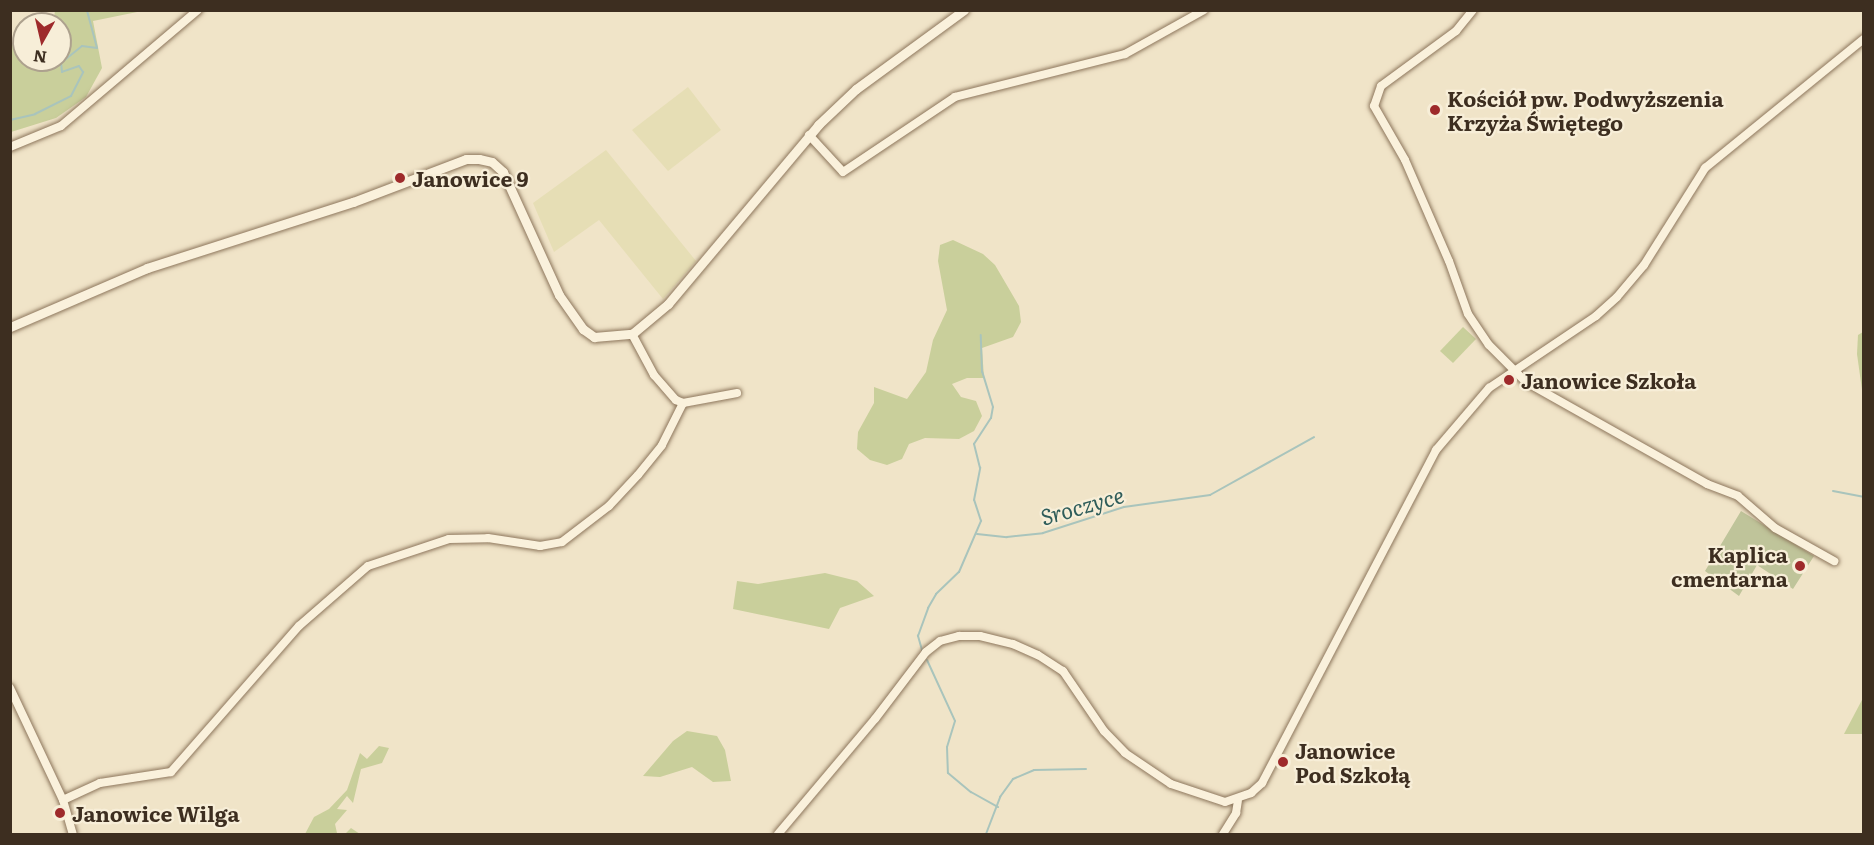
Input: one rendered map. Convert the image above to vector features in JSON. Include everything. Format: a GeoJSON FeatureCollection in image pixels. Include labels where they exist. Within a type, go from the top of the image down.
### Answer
{"type":"FeatureCollection","features":[{"type":"Feature","properties":{"kind":"street"},"geometry":{"type":"LineString","coordinates":[[10,147],[61,126],[198,10]]}},
{"type":"Feature","properties":{"kind":"street"},"geometry":{"type":"LineString","coordinates":[[10,327],[147,268],[353,202],[466,159],[479,159],[492,162],[503,172],[560,295],[583,329],[594,337],[632,334],[668,304],[809,135],[856,89],[964,10]]}},
{"type":"Feature","properties":{"kind":"street"},"geometry":{"type":"LineString","coordinates":[[809,135],[843,172],[955,97],[1125,54],[1204,10]]}},
{"type":"Feature","properties":{"kind":"street"},"geometry":{"type":"LineString","coordinates":[[1473,10],[1456,31],[1380,86],[1374,106],[1405,159],[1468,314],[1488,345],[1526,382],[1707,484],[1738,496],[1775,528],[1834,561]]}},
{"type":"Feature","properties":{"kind":"street"},"geometry":{"type":"LineString","coordinates":[[778,834],[875,720],[926,652],[940,641],[960,636],[980,636],[1038,655],[1063,671],[1104,731],[1132,759],[1171,784],[1225,802],[1238,801],[1262,783],[1436,450],[1490,388],[1512,369],[1596,316],[1617,297],[1644,266],[1692,183],[1705,168],[1863,39]]}},
{"type":"Feature","properties":{"kind":"street"},"geometry":{"type":"LineString","coordinates":[[632,334],[654,375],[683,403]]}},
{"type":"Feature","properties":{"kind":"street"},"geometry":{"type":"LineString","coordinates":[[683,403],[737,393]]}},
{"type":"Feature","properties":{"kind":"street"},"geometry":{"type":"LineString","coordinates":[[63,800],[100,783],[171,772],[299,626],[368,566],[449,538],[488,538],[540,546],[562,542],[609,506],[638,475],[662,445],[683,403]]}},
{"type":"Feature","properties":{"kind":"street"},"geometry":{"type":"LineString","coordinates":[[10,688],[63,800],[73,834]]}},
{"type":"Feature","properties":{"kind":"street"},"geometry":{"type":"LineString","coordinates":[[1223,834],[1236,813],[1238,801]]}},
{"type":"Feature","properties":{"kind":"shaded area"},"geometry":{"type":"Polygon","coordinates":[[[688,87],[721,130],[668,171],[632,130],[688,87]]]}},
{"type":"Feature","properties":{"kind":"shaded area"},"geometry":{"type":"Polygon","coordinates":[[[606,150],[696,261],[663,299],[599,220],[554,252],[533,203],[606,150]]]}},
{"type":"Feature","properties":{"kind":"green space"},"geometry":{"type":"Polygon","coordinates":[[[142,11],[93,21],[102,68],[86,97],[56,118],[11,132],[11,45],[12,72],[72,72],[72,12],[55,12],[142,11]]]}},
{"type":"Feature","properties":{"kind":"green space"},"geometry":{"type":"Polygon","coordinates":[[[953,240],[983,254],[995,265],[1019,306],[1021,322],[1013,337],[982,348],[984,378],[967,378],[952,384],[961,397],[976,401],[982,416],[974,431],[959,439],[925,438],[909,444],[902,459],[887,465],[870,460],[857,449],[858,432],[874,403],[874,387],[907,399],[926,372],[933,340],[947,310],[938,261],[940,245],[953,240]]]}},
{"type":"Feature","properties":{"kind":"green space"},"geometry":{"type":"Polygon","coordinates":[[[1463,327],[1476,339],[1453,363],[1440,351],[1463,327]]]}},
{"type":"Feature","properties":{"kind":"green space"},"geometry":{"type":"Polygon","coordinates":[[[1863,332],[1863,397],[1857,354],[1858,335],[1863,332]]]}},
{"type":"Feature","properties":{"kind":"green space"},"geometry":{"type":"Polygon","coordinates":[[[1741,511],[1814,556],[1793,589],[1757,565],[1739,596],[1705,571],[1741,511]]]}},
{"type":"Feature","properties":{"kind":"green space"},"geometry":{"type":"Polygon","coordinates":[[[825,573],[857,581],[874,596],[840,608],[829,629],[733,609],[737,581],[758,584],[825,573]]]}},
{"type":"Feature","properties":{"kind":"green space"},"geometry":{"type":"Polygon","coordinates":[[[1863,698],[1863,734],[1844,734],[1863,698]]]}},
{"type":"Feature","properties":{"kind":"green space"},"geometry":{"type":"Polygon","coordinates":[[[687,731],[717,736],[725,750],[731,781],[713,782],[692,767],[660,777],[643,776],[673,741],[687,731]]]}},
{"type":"Feature","properties":{"kind":"green space"},"geometry":{"type":"Polygon","coordinates":[[[379,746],[389,748],[382,763],[361,769],[353,803],[347,796],[337,809],[347,810],[335,824],[337,833],[345,834],[305,834],[314,817],[329,809],[347,790],[360,753],[367,759],[379,746]]]}},
{"type":"Feature","properties":{"kind":"green space"},"geometry":{"type":"Polygon","coordinates":[[[351,828],[360,834],[345,834],[351,828]]]}},
{"type":"Feature","properties":{"kind":"waterway"},"geometry":{"type":"LineString","coordinates":[[10,120],[35,114],[71,96],[83,72],[79,66],[62,72],[61,63],[82,46],[97,48],[87,10]]}},
{"type":"Feature","properties":{"kind":"waterway"},"geometry":{"type":"LineString","coordinates":[[922,650],[918,636],[928,608],[936,594],[959,572],[981,521],[974,500],[980,468],[974,444],[991,418],[993,407],[982,372],[981,335]]}},
{"type":"Feature","properties":{"kind":"waterway","name":"Sroczyce"},"geometry":{"type":"LineString","coordinates":[[977,534],[1007,537],[1043,533],[1124,507],[1210,495],[1314,437]]}},
{"type":"Feature","properties":{"kind":"waterway"},"geometry":{"type":"LineString","coordinates":[[1833,491],[1864,497]]}},
{"type":"Feature","properties":{"kind":"waterway","name":"Sroczyce"},"geometry":{"type":"LineString","coordinates":[[927,660],[955,721],[947,747],[948,773],[971,792],[998,807]]}},
{"type":"Feature","properties":{"kind":"waterway"},"geometry":{"type":"LineString","coordinates":[[986,834],[1000,797],[1013,779],[1034,770],[1086,769]]}},
{"type":"Feature","properties":{"kind":"place","name":"Kościół pw. Podwyższenia Krzyża Świętego"},"geometry":{"type":"Point","coordinates":[1435,110]}},
{"type":"Feature","properties":{"kind":"place","name":"Janowice 9"},"geometry":{"type":"Point","coordinates":[400,178]}},
{"type":"Feature","properties":{"kind":"place","name":"Janowice Szkoła"},"geometry":{"type":"Point","coordinates":[1509,380]}},
{"type":"Feature","properties":{"kind":"place","name":"Kaplica cmentarna"},"geometry":{"type":"Point","coordinates":[1800,566]}},
{"type":"Feature","properties":{"kind":"place","name":"Janowice Pod Szkołą"},"geometry":{"type":"Point","coordinates":[1283,762]}},
{"type":"Feature","properties":{"kind":"place","name":"Janowice Wilga"},"geometry":{"type":"Point","coordinates":[60,813]}}]}
